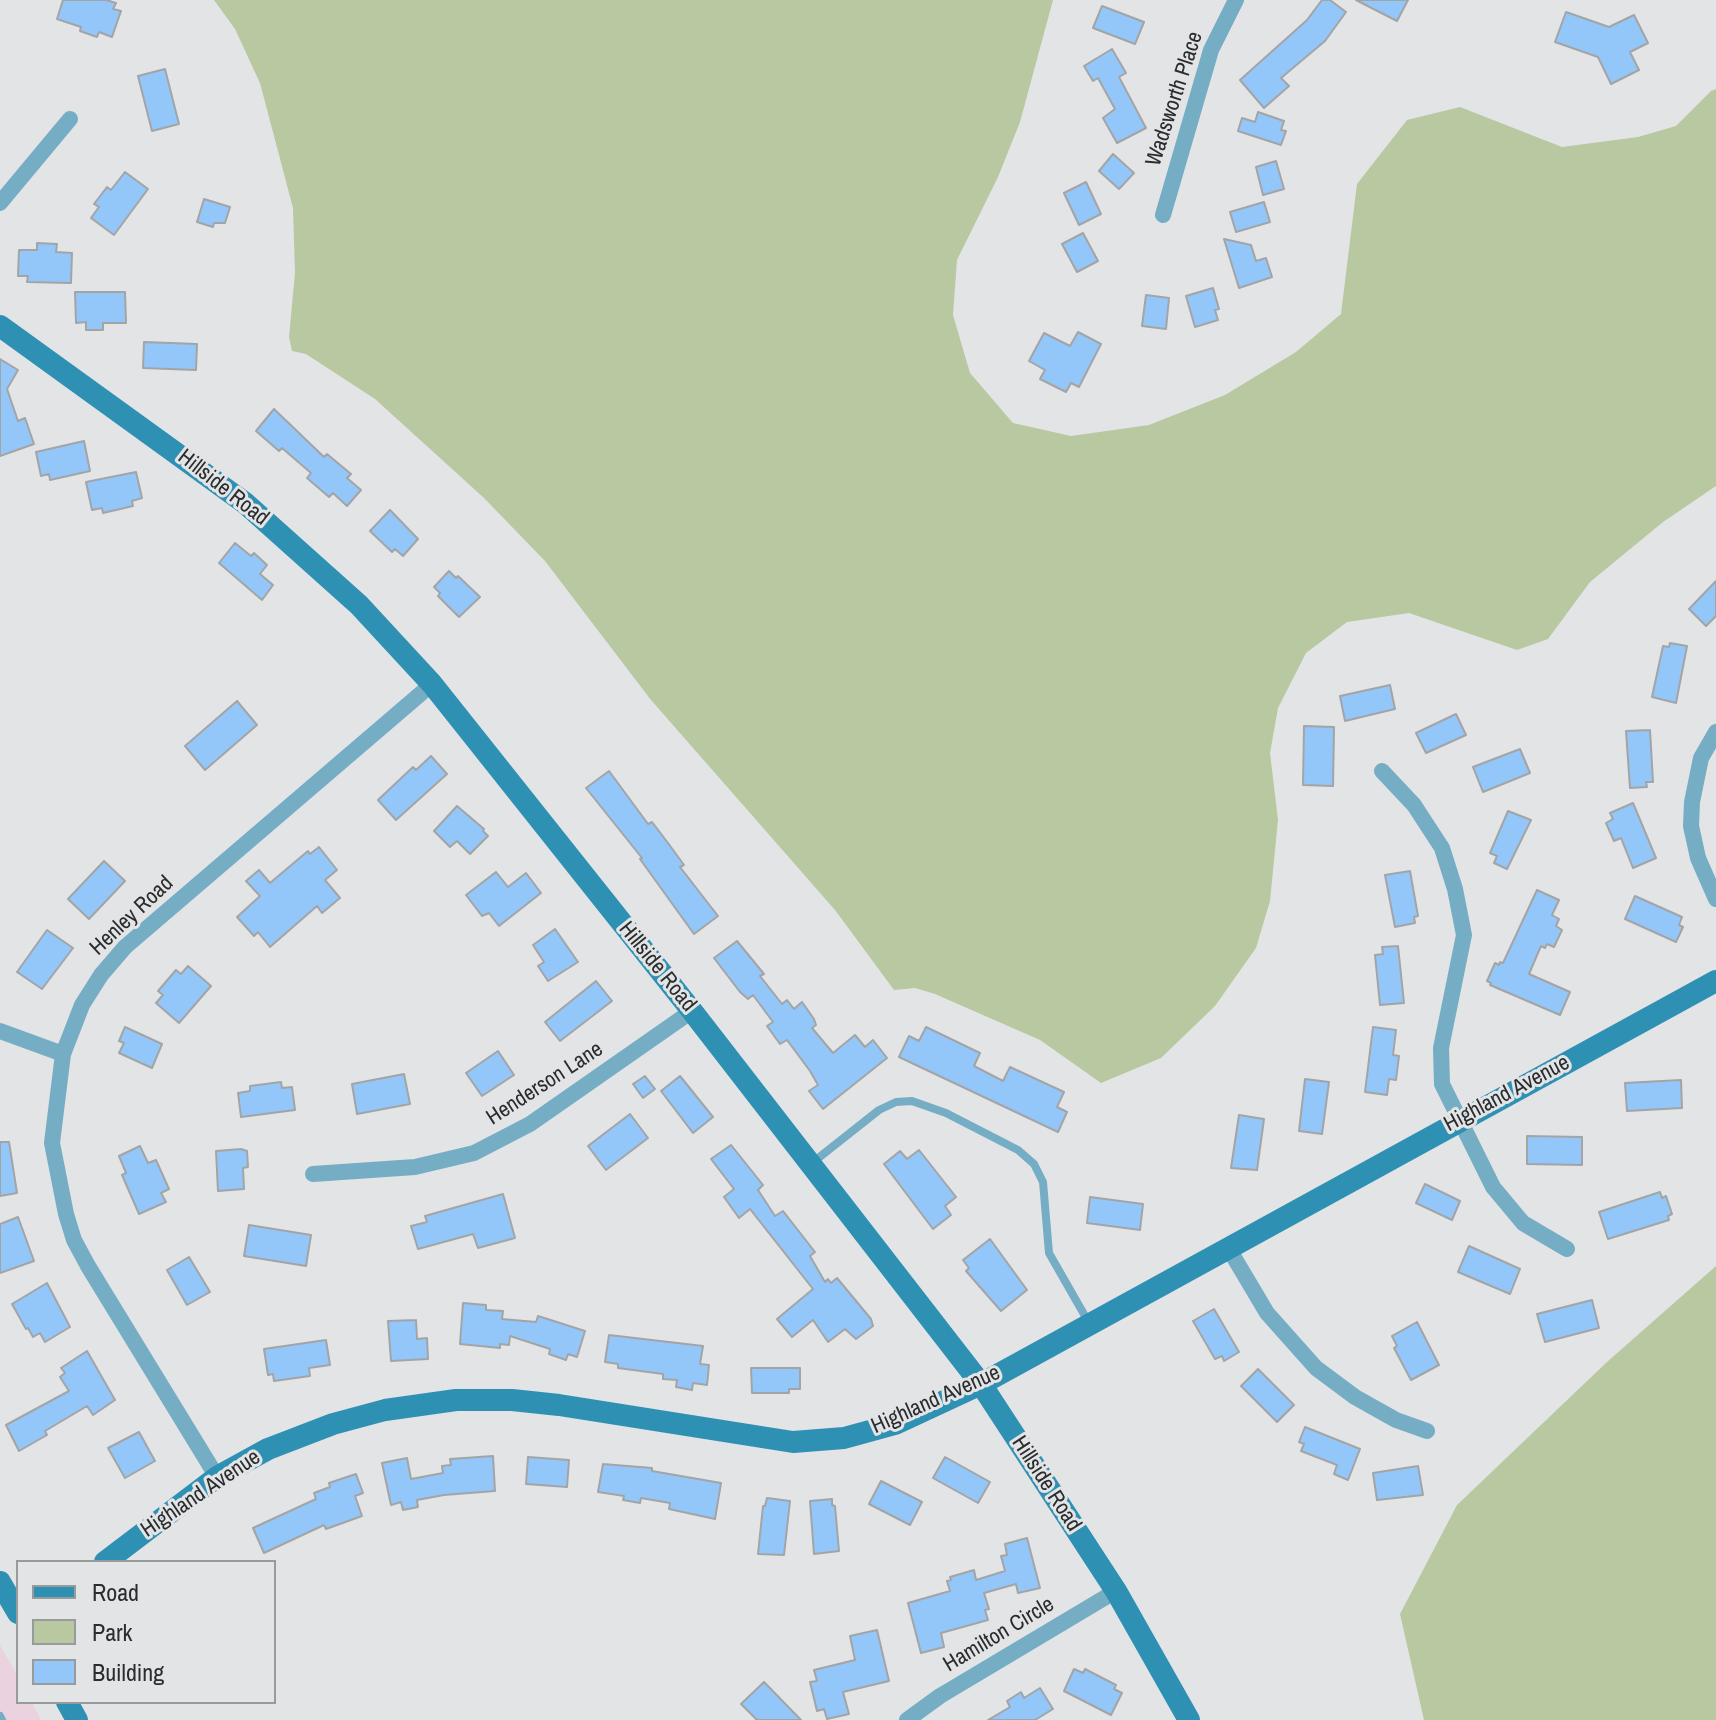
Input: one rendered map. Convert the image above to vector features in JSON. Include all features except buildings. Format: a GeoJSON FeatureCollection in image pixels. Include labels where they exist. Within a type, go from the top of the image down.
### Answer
{"type":"FeatureCollection","features":[{"type":"Feature","properties":{"kind":"street","name":"Wadsworth Place"},"geometry":{"type":"LineString","coordinates":[[1163,215],[1211,50],[1236,0]]}},
{"type":"Feature","properties":{"kind":"street"},"geometry":{"type":"LineString","coordinates":[[0,203],[70,119]]}},
{"type":"Feature","properties":{"kind":"street","name":"Hillside Road"},"geometry":{"type":"LineString","coordinates":[[0,326],[245,503],[359,605],[432,684],[692,1011],[981,1384],[1116,1591],[1189,1720]]}},
{"type":"Feature","properties":{"kind":"street","name":"Henley Road"},"geometry":{"type":"LineString","coordinates":[[217,1477],[74,1240],[52,1143],[63,1054],[82,1005],[101,975],[125,947],[432,684]]}},
{"type":"Feature","properties":{"kind":"street"},"geometry":{"type":"LineString","coordinates":[[1716,732],[1701,758],[1692,802],[1691,826],[1698,858],[1716,899]]}},
{"type":"Feature","properties":{"kind":"street"},"geometry":{"type":"LineString","coordinates":[[1382,771],[1414,805],[1442,848],[1455,889],[1464,935],[1441,1048],[1442,1084],[1493,1187],[1523,1223],[1567,1249]]}},
{"type":"Feature","properties":{"kind":"street","name":"Highland Avenue"},"geometry":{"type":"LineString","coordinates":[[108,1560],[217,1477],[268,1449],[333,1424],[385,1410],[427,1403],[499,1400],[559,1405],[779,1440],[804,1441],[844,1438],[895,1424],[981,1384],[1716,981]]}},
{"type":"Feature","properties":{"kind":"street","name":"Henderson Lane"},"geometry":{"type":"LineString","coordinates":[[313,1174],[415,1167],[474,1153],[530,1124],[692,1011]]}},
{"type":"Feature","properties":{"kind":"street"},"geometry":{"type":"LineString","coordinates":[[0,1031],[63,1054]]}},
{"type":"Feature","properties":{"kind":"street"},"geometry":{"type":"LineString","coordinates":[[1229,1249],[1267,1313],[1316,1368],[1355,1397],[1396,1420],[1427,1431]]}},
{"type":"Feature","properties":{"kind":"street"},"geometry":{"type":"LineString","coordinates":[[0,1582],[16,1610]]}},
{"type":"Feature","properties":{"kind":"street","name":"Hamilton Circle"},"geometry":{"type":"LineString","coordinates":[[907,1720],[940,1696],[1116,1591]]}},
{"type":"Feature","properties":{"kind":"lane"},"geometry":{"type":"LineString","coordinates":[[811,1164],[879,1110],[896,1102],[912,1101],[946,1113],[1018,1150],[1034,1164],[1043,1182],[1049,1253],[1089,1323]]}},
{"type":"Feature","properties":{"kind":"shaded area"},"geometry":{"type":"Polygon","coordinates":[[[0,1645],[16,1673],[16,1704],[33,1704],[41,1720],[0,1720],[0,1645]]]}},
{"type":"Feature","properties":{"kind":"green space"},"geometry":{"type":"Polygon","coordinates":[[[214,0],[1053,0],[1020,122],[998,177],[957,260],[953,315],[970,373],[1013,423],[1071,436],[1149,425],[1225,395],[1296,352],[1341,314],[1357,184],[1407,120],[1460,107],[1562,147],[1638,137],[1676,126],[1716,89],[1716,486],[1663,522],[1590,582],[1548,639],[1517,650],[1409,613],[1347,622],[1306,653],[1278,708],[1270,753],[1278,820],[1270,901],[1256,948],[1215,1006],[1161,1058],[1101,1083],[1040,1040],[935,994],[915,988],[894,990],[835,910],[651,700],[545,561],[484,498],[375,399],[306,354],[292,351],[289,337],[295,273],[293,208],[260,83],[235,29],[214,0]]]}},
{"type":"Feature","properties":{"kind":"green space"},"geometry":{"type":"Polygon","coordinates":[[[1716,1266],[1716,1720],[1424,1720],[1400,1614],[1457,1505],[1607,1362],[1716,1266]]]}}]}
